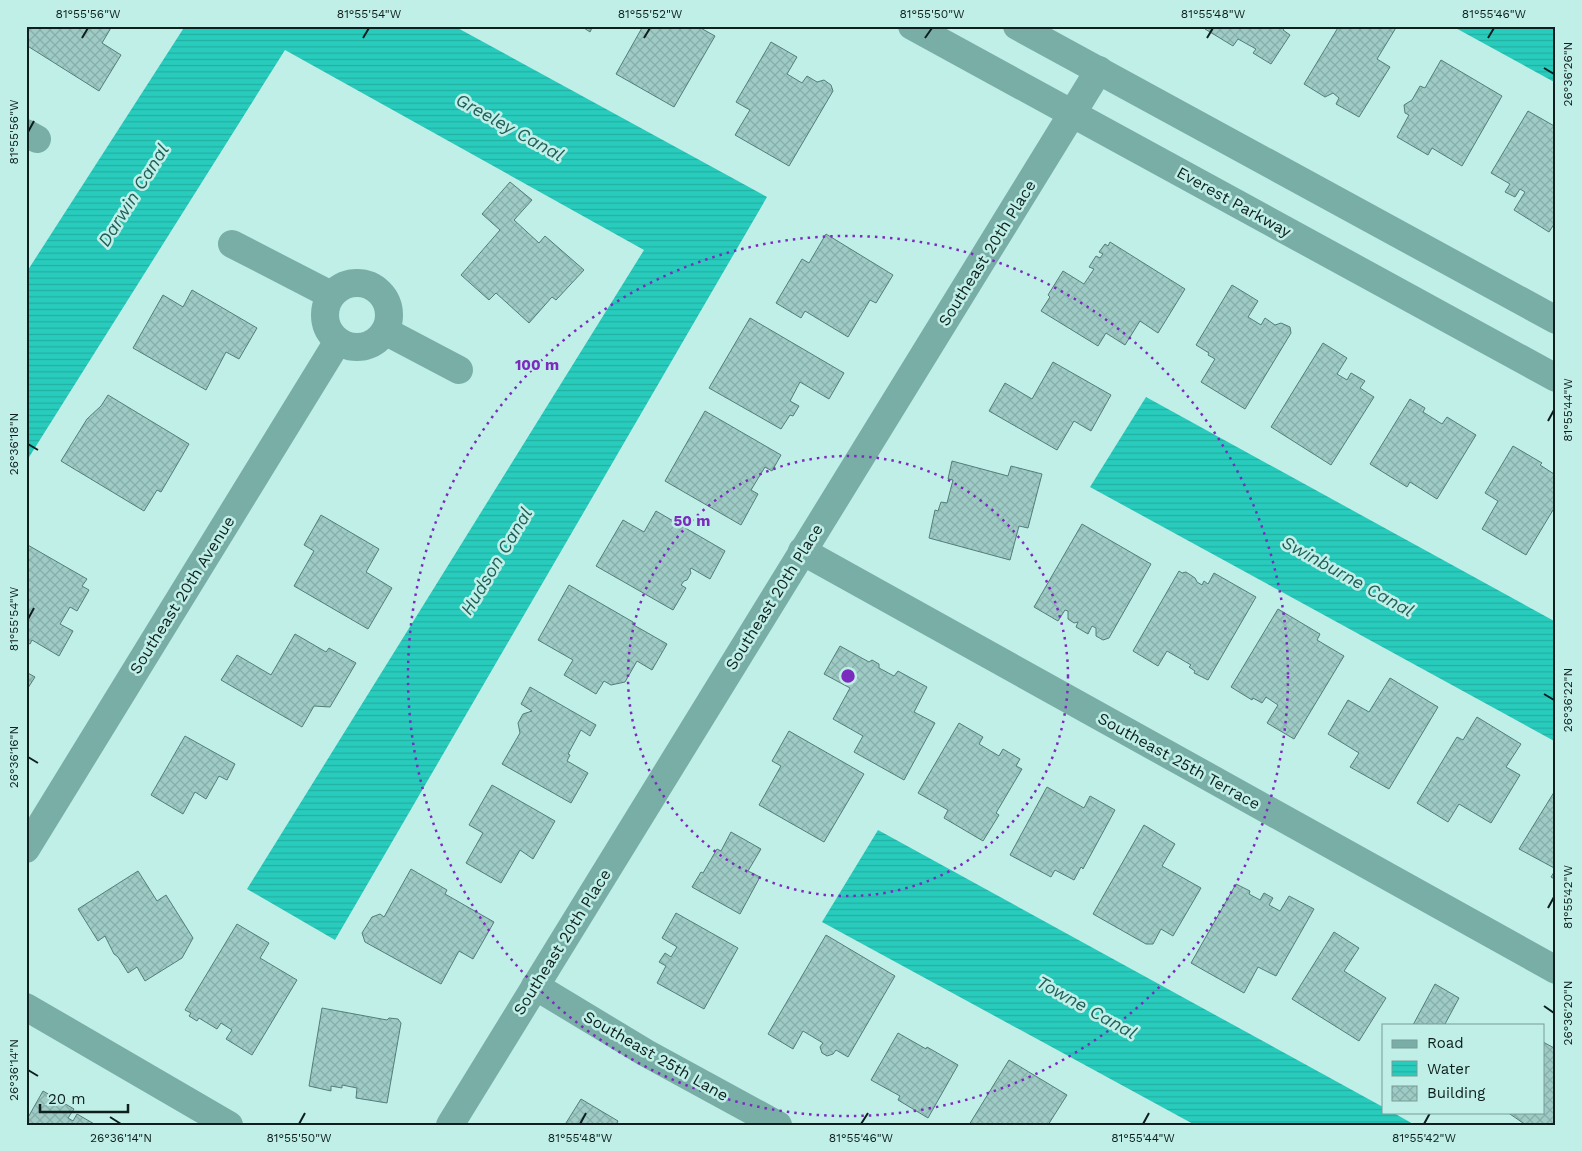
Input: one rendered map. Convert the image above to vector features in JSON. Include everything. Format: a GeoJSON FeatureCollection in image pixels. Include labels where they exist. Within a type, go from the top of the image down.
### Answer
{"type":"FeatureCollection","features":[{"type":"Feature","properties":{"kind":"street","name":"Everest Parkway"},"geometry":{"type":"LineString","coordinates":[[912,26],[1556,378]]}},
{"type":"Feature","properties":{"kind":"street"},"geometry":{"type":"LineString","coordinates":[[1017,26],[1556,320]]}},
{"type":"Feature","properties":{"kind":"street","name":"Southeast 20th Place"},"geometry":{"type":"LineString","coordinates":[[450,1125],[1099,70]]}},
{"type":"Feature","properties":{"kind":"street"},"geometry":{"type":"LineString","coordinates":[[232,244],[331,295]]}},
{"type":"Feature","properties":{"kind":"street"},"geometry":{"type":"LineString","coordinates":[[360,282],[380,291],[390,310],[389,321],[385,331],[378,340],[369,345],[359,347],[348,346],[338,341],[326,325],[326,304],[331,295],[348,283],[360,282]]}},
{"type":"Feature","properties":{"kind":"street"},"geometry":{"type":"LineString","coordinates":[[385,331],[459,370]]}},
{"type":"Feature","properties":{"kind":"street","name":"Southeast 20th Avenue"},"geometry":{"type":"LineString","coordinates":[[26,849],[338,341]]}},
{"type":"Feature","properties":{"kind":"street","name":"Southeast 25th Terrace"},"geometry":{"type":"LineString","coordinates":[[802,551],[1556,970]]}},
{"type":"Feature","properties":{"kind":"street","name":"Southeast 25th Lane"},"geometry":{"type":"LineString","coordinates":[[535,986],[646,1053],[778,1125]]}},
{"type":"Feature","properties":{"kind":"street"},"geometry":{"type":"LineString","coordinates":[[26,1007],[229,1125]]}},
{"type":"Feature","properties":{"kind":"water"},"geometry":{"type":"Polygon","coordinates":[[[185,26],[454,26],[767,197],[335,940],[247,889],[644,250],[285,50],[26,462],[26,273],[185,26]]]}},
{"type":"Feature","properties":{"kind":"water"},"geometry":{"type":"Polygon","coordinates":[[[1452,26],[1556,26],[1556,83],[1452,26]]]}},
{"type":"Feature","properties":{"kind":"water","name":"Swinburne Canal"},"geometry":{"type":"Polygon","coordinates":[[[1146,397],[1556,622],[1556,742],[1090,487],[1146,397]]]}},
{"type":"Feature","properties":{"kind":"water","name":"Towne Canal"},"geometry":{"type":"Polygon","coordinates":[[[878,830],[1382,1106],[1382,1114],[1396,1114],[1415,1125],[1195,1125],[822,922],[878,830]]]}},
{"type":"Feature","properties":{"kind":"building"},"geometry":{"type":"Polygon","coordinates":[[[26,26],[112,26],[102,43],[121,55],[99,91],[26,45],[26,26]]]}},
{"type":"Feature","properties":{"kind":"building"},"geometry":{"type":"Polygon","coordinates":[[[581,26],[593,26],[590,32],[581,26]]]}},
{"type":"Feature","properties":{"kind":"building"},"geometry":{"type":"Polygon","coordinates":[[[643,26],[697,26],[715,36],[674,107],[616,74],[643,26]]]}},
{"type":"Feature","properties":{"kind":"building"},"geometry":{"type":"Polygon","coordinates":[[[1207,26],[1286,26],[1283,30],[1290,35],[1271,64],[1253,53],[1256,49],[1238,39],[1233,46],[1205,29],[1207,26]]]}},
{"type":"Feature","properties":{"kind":"building"},"geometry":{"type":"Polygon","coordinates":[[[1339,26],[1397,26],[1377,59],[1390,67],[1359,117],[1336,104],[1339,98],[1333,93],[1325,97],[1304,84],[1339,26]]]}},
{"type":"Feature","properties":{"kind":"building"},"geometry":{"type":"Polygon","coordinates":[[[771,42],[797,57],[787,74],[802,83],[807,76],[817,82],[824,80],[831,85],[833,91],[789,166],[735,135],[750,110],[736,102],[771,42]]]}},
{"type":"Feature","properties":{"kind":"building"},"geometry":{"type":"Polygon","coordinates":[[[1441,60],[1502,96],[1462,166],[1432,148],[1428,155],[1397,137],[1409,115],[1405,113],[1404,105],[1412,100],[1420,86],[1425,88],[1441,60]]]}},
{"type":"Feature","properties":{"kind":"building"},"geometry":{"type":"Polygon","coordinates":[[[1528,111],[1556,127],[1556,221],[1549,232],[1514,210],[1525,192],[1520,189],[1515,197],[1505,192],[1510,184],[1491,173],[1528,111]]]}},
{"type":"Feature","properties":{"kind":"building"},"geometry":{"type":"Polygon","coordinates":[[[510,182],[532,200],[514,220],[539,243],[545,236],[584,270],[556,300],[552,297],[529,323],[496,293],[489,300],[461,275],[500,230],[482,214],[510,182]]]}},
{"type":"Feature","properties":{"kind":"building"},"geometry":{"type":"Polygon","coordinates":[[[826,234],[893,275],[876,303],[870,300],[848,337],[805,311],[801,318],[776,303],[802,259],[809,263],[826,234]]]}},
{"type":"Feature","properties":{"kind":"building"},"geometry":{"type":"Polygon","coordinates":[[[1110,242],[1185,289],[1158,333],[1140,321],[1125,345],[1106,333],[1098,346],[1041,311],[1050,297],[1048,295],[1063,271],[1084,284],[1094,269],[1089,267],[1096,256],[1100,258],[1103,254],[1099,252],[1105,244],[1108,246],[1110,242]]]}},
{"type":"Feature","properties":{"kind":"building"},"geometry":{"type":"Polygon","coordinates":[[[1232,285],[1258,301],[1248,317],[1261,325],[1265,318],[1275,325],[1281,323],[1290,327],[1291,333],[1245,409],[1201,382],[1215,359],[1196,345],[1232,285]]]}},
{"type":"Feature","properties":{"kind":"building"},"geometry":{"type":"Polygon","coordinates":[[[192,290],[257,328],[239,359],[226,352],[206,390],[133,348],[163,295],[183,307],[192,290]]]}},
{"type":"Feature","properties":{"kind":"building"},"geometry":{"type":"Polygon","coordinates":[[[750,318],[844,373],[829,399],[800,382],[790,401],[799,406],[793,416],[790,415],[781,429],[709,388],[750,318]]]}},
{"type":"Feature","properties":{"kind":"building"},"geometry":{"type":"Polygon","coordinates":[[[1323,343],[1347,358],[1337,374],[1347,380],[1351,373],[1365,381],[1360,388],[1374,397],[1331,465],[1271,427],[1323,343]]]}},
{"type":"Feature","properties":{"kind":"building"},"geometry":{"type":"Polygon","coordinates":[[[1053,362],[1111,395],[1091,431],[1074,421],[1057,450],[989,411],[1005,383],[1032,399],[1053,362]]]}},
{"type":"Feature","properties":{"kind":"building"},"geometry":{"type":"Polygon","coordinates":[[[108,395],[189,444],[161,492],[157,490],[144,511],[61,461],[87,419],[101,406],[108,395]]]}},
{"type":"Feature","properties":{"kind":"building"},"geometry":{"type":"Polygon","coordinates":[[[1410,399],[1425,408],[1423,412],[1442,424],[1447,417],[1476,435],[1437,499],[1410,482],[1407,487],[1370,464],[1410,399]]]}},
{"type":"Feature","properties":{"kind":"building"},"geometry":{"type":"Polygon","coordinates":[[[705,411],[781,455],[772,471],[765,467],[751,490],[758,494],[741,525],[665,481],[705,411]]]}},
{"type":"Feature","properties":{"kind":"building"},"geometry":{"type":"Polygon","coordinates":[[[1513,446],[1542,463],[1540,465],[1554,474],[1556,471],[1556,505],[1526,555],[1482,529],[1498,501],[1485,493],[1513,446]]]}},
{"type":"Feature","properties":{"kind":"building"},"geometry":{"type":"Polygon","coordinates":[[[952,461],[1008,476],[1011,466],[1042,474],[1028,528],[1019,526],[1010,560],[929,538],[935,510],[938,511],[941,502],[947,503],[953,480],[948,479],[952,461]]]}},
{"type":"Feature","properties":{"kind":"building"},"geometry":{"type":"Polygon","coordinates":[[[656,511],[725,551],[710,579],[691,568],[691,573],[687,580],[681,585],[686,588],[673,610],[596,566],[623,520],[644,532],[656,511]]]}},
{"type":"Feature","properties":{"kind":"building"},"geometry":{"type":"Polygon","coordinates":[[[321,515],[379,549],[366,572],[392,588],[368,629],[294,586],[314,551],[304,545],[321,515]]]}},
{"type":"Feature","properties":{"kind":"building"},"geometry":{"type":"Polygon","coordinates":[[[1082,524],[1151,564],[1109,638],[1103,640],[1096,636],[1096,628],[1092,626],[1088,634],[1076,627],[1078,622],[1074,623],[1068,619],[1068,611],[1065,610],[1058,621],[1034,607],[1082,524]]]}},
{"type":"Feature","properties":{"kind":"building"},"geometry":{"type":"Polygon","coordinates":[[[26,544],[87,579],[82,586],[89,590],[77,611],[70,607],[60,624],[73,631],[59,656],[32,640],[30,644],[26,642],[26,544]]]}},
{"type":"Feature","properties":{"kind":"building"},"geometry":{"type":"Polygon","coordinates":[[[1179,571],[1182,573],[1186,572],[1202,585],[1204,581],[1208,584],[1214,573],[1256,597],[1208,680],[1194,673],[1195,671],[1189,667],[1191,665],[1167,651],[1158,666],[1133,651],[1179,571]]]}},
{"type":"Feature","properties":{"kind":"building"},"geometry":{"type":"Polygon","coordinates":[[[569,585],[667,644],[652,670],[637,661],[625,682],[611,685],[604,681],[596,694],[564,675],[573,660],[538,640],[569,585]]]}},
{"type":"Feature","properties":{"kind":"building"},"geometry":{"type":"Polygon","coordinates":[[[1278,609],[1320,634],[1317,640],[1344,656],[1294,739],[1267,723],[1278,705],[1266,697],[1262,703],[1253,698],[1252,700],[1231,687],[1278,609]]]}},
{"type":"Feature","properties":{"kind":"building"},"geometry":{"type":"Polygon","coordinates":[[[295,634],[326,652],[329,648],[356,663],[330,707],[314,706],[302,727],[221,680],[237,655],[271,675],[295,634]]]}},
{"type":"Feature","properties":{"kind":"building"},"geometry":{"type":"Polygon","coordinates":[[[840,646],[869,662],[872,660],[879,664],[879,668],[894,676],[898,671],[927,687],[914,712],[935,723],[904,780],[854,752],[863,736],[833,719],[850,688],[824,674],[840,646]]]}},
{"type":"Feature","properties":{"kind":"building"},"geometry":{"type":"Polygon","coordinates":[[[26,672],[35,677],[26,691],[26,672]]]}},
{"type":"Feature","properties":{"kind":"building"},"geometry":{"type":"Polygon","coordinates":[[[1390,678],[1438,707],[1389,789],[1350,767],[1359,753],[1328,734],[1348,700],[1369,712],[1390,678]]]}},
{"type":"Feature","properties":{"kind":"building"},"geometry":{"type":"Polygon","coordinates":[[[530,687],[596,725],[590,736],[581,730],[568,754],[570,755],[567,761],[588,773],[571,803],[502,764],[520,733],[518,723],[523,714],[532,711],[521,704],[530,687]]]}},
{"type":"Feature","properties":{"kind":"building"},"geometry":{"type":"Polygon","coordinates":[[[1477,717],[1521,744],[1506,767],[1520,775],[1491,823],[1459,804],[1448,822],[1417,803],[1457,737],[1463,740],[1477,717]]]}},
{"type":"Feature","properties":{"kind":"building"},"geometry":{"type":"Polygon","coordinates":[[[959,723],[983,737],[979,744],[999,756],[1003,749],[1020,759],[1016,766],[1022,769],[996,813],[999,815],[983,841],[944,818],[948,810],[918,793],[959,723]]]}},
{"type":"Feature","properties":{"kind":"building"},"geometry":{"type":"Polygon","coordinates":[[[789,731],[864,774],[824,842],[759,805],[781,766],[772,761],[789,731]]]}},
{"type":"Feature","properties":{"kind":"building"},"geometry":{"type":"Polygon","coordinates":[[[185,736],[235,764],[227,780],[219,776],[206,799],[195,792],[183,814],[151,795],[185,736]]]}},
{"type":"Feature","properties":{"kind":"building"},"geometry":{"type":"Polygon","coordinates":[[[492,785],[555,821],[533,859],[520,850],[501,883],[466,863],[483,833],[469,825],[492,785]]]}},
{"type":"Feature","properties":{"kind":"building"},"geometry":{"type":"Polygon","coordinates":[[[1047,787],[1084,808],[1090,796],[1115,810],[1083,869],[1081,867],[1074,880],[1055,870],[1051,877],[1010,855],[1047,787]]]}},
{"type":"Feature","properties":{"kind":"building"},"geometry":{"type":"Polygon","coordinates":[[[1556,789],[1556,869],[1519,849],[1556,789]]]}},
{"type":"Feature","properties":{"kind":"building"},"geometry":{"type":"Polygon","coordinates":[[[1144,825],[1175,844],[1162,866],[1201,888],[1173,936],[1161,929],[1153,944],[1146,944],[1093,914],[1144,825]]]}},
{"type":"Feature","properties":{"kind":"building"},"geometry":{"type":"Polygon","coordinates":[[[731,832],[761,849],[748,871],[760,877],[740,914],[692,887],[717,849],[721,851],[731,832]]]}},
{"type":"Feature","properties":{"kind":"building"},"geometry":{"type":"Polygon","coordinates":[[[411,869],[447,890],[445,894],[494,922],[473,959],[459,951],[441,984],[365,942],[362,933],[372,917],[380,914],[384,917],[411,869]]]}},
{"type":"Feature","properties":{"kind":"building"},"geometry":{"type":"Polygon","coordinates":[[[1556,869],[1556,880],[1551,877],[1556,869]]]}},
{"type":"Feature","properties":{"kind":"building"},"geometry":{"type":"Polygon","coordinates":[[[138,871],[157,901],[166,895],[193,938],[182,958],[145,981],[137,967],[128,973],[114,954],[105,936],[98,941],[78,909],[138,871]]]}},
{"type":"Feature","properties":{"kind":"building"},"geometry":{"type":"Polygon","coordinates":[[[1236,884],[1250,891],[1249,894],[1260,900],[1264,893],[1273,898],[1269,905],[1280,911],[1289,896],[1314,909],[1276,976],[1258,967],[1244,993],[1191,963],[1236,884]]]}},
{"type":"Feature","properties":{"kind":"building"},"geometry":{"type":"Polygon","coordinates":[[[676,913],[738,948],[704,1009],[657,983],[666,966],[659,962],[665,953],[671,957],[677,947],[662,938],[676,913]]]}},
{"type":"Feature","properties":{"kind":"building"},"geometry":{"type":"Polygon","coordinates":[[[237,924],[269,943],[260,958],[297,980],[252,1055],[226,1039],[232,1030],[221,1023],[217,1029],[199,1018],[197,1021],[189,1016],[191,1013],[185,1010],[237,924]]]}},
{"type":"Feature","properties":{"kind":"building"},"geometry":{"type":"Polygon","coordinates":[[[1334,932],[1359,948],[1344,971],[1386,998],[1359,1041],[1292,999],[1334,932]]]}},
{"type":"Feature","properties":{"kind":"building"},"geometry":{"type":"Polygon","coordinates":[[[826,935],[895,976],[848,1057],[836,1050],[833,1054],[827,1056],[822,1053],[820,1047],[823,1043],[803,1031],[793,1049],[768,1034],[826,935]]]}},
{"type":"Feature","properties":{"kind":"building"},"geometry":{"type":"Polygon","coordinates":[[[1435,984],[1459,998],[1445,1024],[1414,1024],[1435,984]]]}},
{"type":"Feature","properties":{"kind":"building"},"geometry":{"type":"Polygon","coordinates":[[[322,1008],[387,1020],[389,1018],[398,1019],[401,1023],[387,1103],[356,1098],[357,1088],[342,1085],[342,1088],[331,1086],[331,1091],[309,1086],[322,1008]]]}},
{"type":"Feature","properties":{"kind":"building"},"geometry":{"type":"Polygon","coordinates":[[[898,1033],[958,1065],[928,1118],[898,1100],[900,1096],[871,1080],[898,1033]]]}},
{"type":"Feature","properties":{"kind":"building"},"geometry":{"type":"Polygon","coordinates":[[[1544,1043],[1556,1049],[1556,1125],[1526,1125],[1510,1114],[1544,1114],[1544,1043]]]}},
{"type":"Feature","properties":{"kind":"building"},"geometry":{"type":"Polygon","coordinates":[[[1009,1060],[1067,1095],[1048,1125],[969,1125],[1009,1060]]]}},
{"type":"Feature","properties":{"kind":"building"},"geometry":{"type":"Polygon","coordinates":[[[43,1091],[74,1109],[68,1118],[73,1121],[77,1114],[96,1125],[26,1125],[26,1121],[43,1091]]]}},
{"type":"Feature","properties":{"kind":"building"},"geometry":{"type":"Polygon","coordinates":[[[581,1099],[618,1121],[616,1125],[569,1125],[566,1123],[581,1099]]]}},
{"type":"Feature","properties":{"kind":"water label","name":"Greeley Canal"},"geometry":{"type":"Point","coordinates":[510,127]}},
{"type":"Feature","properties":{"kind":"water label","name":"Darwin Canal"},"geometry":{"type":"Point","coordinates":[133,195]}},
{"type":"Feature","properties":{"kind":"water label","name":"Hudson Canal"},"geometry":{"type":"Point","coordinates":[496,561]}}]}
